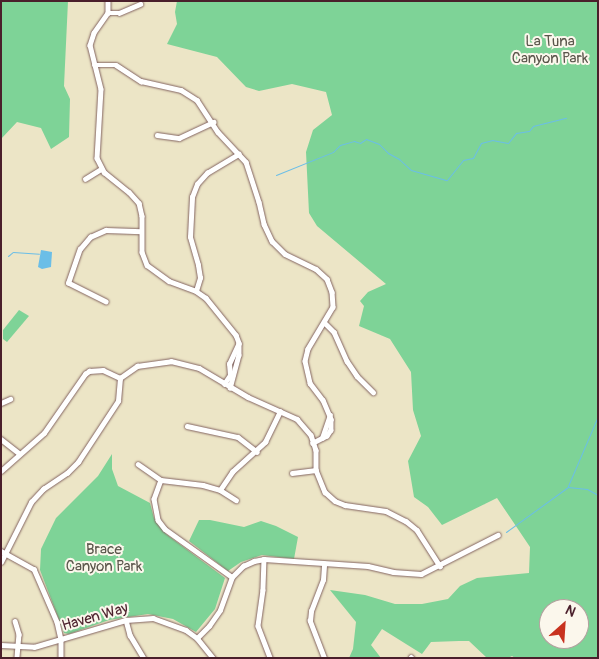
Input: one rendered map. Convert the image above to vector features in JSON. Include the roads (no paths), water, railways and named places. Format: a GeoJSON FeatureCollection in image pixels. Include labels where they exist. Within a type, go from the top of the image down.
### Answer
{"type":"FeatureCollection","features":[{"type":"Feature","properties":{"kind":"street"},"geometry":{"type":"LineString","coordinates":[[108,1],[108,13],[91,39],[90,53],[101,89],[96,148],[101,169],[135,197],[141,208],[142,252],[147,265],[169,281],[196,291],[221,315],[236,335],[239,343],[239,355],[230,388]]}},
{"type":"Feature","properties":{"kind":"street"},"geometry":{"type":"LineString","coordinates":[[108,13],[119,13],[140,4]]}},
{"type":"Feature","properties":{"kind":"street"},"geometry":{"type":"LineString","coordinates":[[94,65],[116,65],[141,80],[181,90],[196,100],[213,122],[218,132],[246,162],[264,224],[272,241],[285,254],[316,269],[326,279],[332,292],[333,307],[308,349],[305,361],[310,383],[330,415],[332,430],[313,443]]}},
{"type":"Feature","properties":{"kind":"street"},"geometry":{"type":"LineString","coordinates":[[157,135],[179,138],[213,122]]}},
{"type":"Feature","properties":{"kind":"street"},"geometry":{"type":"LineString","coordinates":[[196,291],[200,278],[190,237],[192,197],[197,184],[207,173],[239,154]]}},
{"type":"Feature","properties":{"kind":"street"},"geometry":{"type":"LineString","coordinates":[[85,179],[101,169]]}},
{"type":"Feature","properties":{"kind":"street"},"geometry":{"type":"LineString","coordinates":[[106,302],[69,284],[68,280],[78,255],[90,237],[112,229],[141,231]]}},
{"type":"Feature","properties":{"kind":"street"},"geometry":{"type":"LineString","coordinates":[[325,323],[334,332],[347,362],[357,376],[373,392]]}},
{"type":"Feature","properties":{"kind":"street"},"geometry":{"type":"LineString","coordinates":[[224,384],[230,375],[229,364],[239,343]]}},
{"type":"Feature","properties":{"kind":"street"},"geometry":{"type":"LineString","coordinates":[[1,471],[19,453],[44,433],[85,374],[97,370],[120,378],[144,364],[171,361],[199,368],[230,388],[297,419],[304,426],[316,450],[316,470],[325,492],[335,501],[345,505],[386,511],[406,521],[417,530],[440,566]]}},
{"type":"Feature","properties":{"kind":"street"},"geometry":{"type":"LineString","coordinates":[[1,562],[3,552],[31,502],[78,462],[118,401],[120,378]]}},
{"type":"Feature","properties":{"kind":"street"},"geometry":{"type":"LineString","coordinates":[[1,402],[10,398]]}},
{"type":"Feature","properties":{"kind":"street"},"geometry":{"type":"LineString","coordinates":[[220,490],[232,472],[257,452],[271,432],[280,410]]}},
{"type":"Feature","properties":{"kind":"street"},"geometry":{"type":"LineString","coordinates":[[187,426],[238,437],[257,452]]}},
{"type":"Feature","properties":{"kind":"street"},"geometry":{"type":"LineString","coordinates":[[1,439],[19,453]]}},
{"type":"Feature","properties":{"kind":"street"},"geometry":{"type":"LineString","coordinates":[[138,464],[161,480],[203,485],[220,490],[236,500]]}},
{"type":"Feature","properties":{"kind":"street"},"geometry":{"type":"LineString","coordinates":[[292,473],[316,470]]}},
{"type":"Feature","properties":{"kind":"street"},"geometry":{"type":"LineString","coordinates":[[161,480],[154,499],[158,520],[165,529],[232,578]]}},
{"type":"Feature","properties":{"kind":"street"},"geometry":{"type":"LineString","coordinates":[[197,638],[209,626],[220,610],[232,578],[243,566],[264,559],[368,566],[413,575],[421,574],[440,566],[498,535]]}},
{"type":"Feature","properties":{"kind":"street"},"geometry":{"type":"LineString","coordinates":[[3,552],[34,569],[57,622],[61,640],[61,658]]}},
{"type":"Feature","properties":{"kind":"street"},"geometry":{"type":"LineString","coordinates":[[264,559],[263,590],[258,626],[270,658]]}},
{"type":"Feature","properties":{"kind":"street"},"geometry":{"type":"LineString","coordinates":[[324,564],[323,580],[311,611],[310,621],[324,658]]}},
{"type":"Feature","properties":{"kind":"street","name":"Haven Way"},"geometry":{"type":"LineString","coordinates":[[1,645],[34,647],[126,620],[140,618],[163,620],[186,630],[197,638],[213,658]]}},
{"type":"Feature","properties":{"kind":"street"},"geometry":{"type":"LineString","coordinates":[[126,620],[130,635],[144,658]]}},
{"type":"Feature","properties":{"kind":"street"},"geometry":{"type":"LineString","coordinates":[[15,621],[19,646],[17,658]]}},
{"type":"Feature","properties":{"kind":"water"},"geometry":{"type":"Polygon","coordinates":[[[41,250],[52,252],[51,267],[42,269],[38,267],[41,250]]]}},
{"type":"Feature","properties":{"kind":"waterway"},"geometry":{"type":"LineString","coordinates":[[276,175],[333,152],[340,145],[354,141],[360,143],[366,139],[379,144],[411,170],[447,180],[463,160],[473,158],[481,143],[492,140],[508,143],[516,133],[529,131],[533,126],[566,118]]}},
{"type":"Feature","properties":{"kind":"waterway"},"geometry":{"type":"LineString","coordinates":[[8,256],[13,252],[39,254]]}},
{"type":"Feature","properties":{"kind":"waterway"},"geometry":{"type":"LineString","coordinates":[[568,486],[598,416]]}},
{"type":"Feature","properties":{"kind":"waterway"},"geometry":{"type":"LineString","coordinates":[[506,532],[568,487],[587,489],[598,495]]}},
{"type":"Feature","properties":{"kind":"park label","name":"La Tuna Canyon Park"},"geometry":{"type":"Point","coordinates":[550,50]}},
{"type":"Feature","properties":{"kind":"park label","name":"Brace Canyon Park"},"geometry":{"type":"Point","coordinates":[104,558]}}]}
